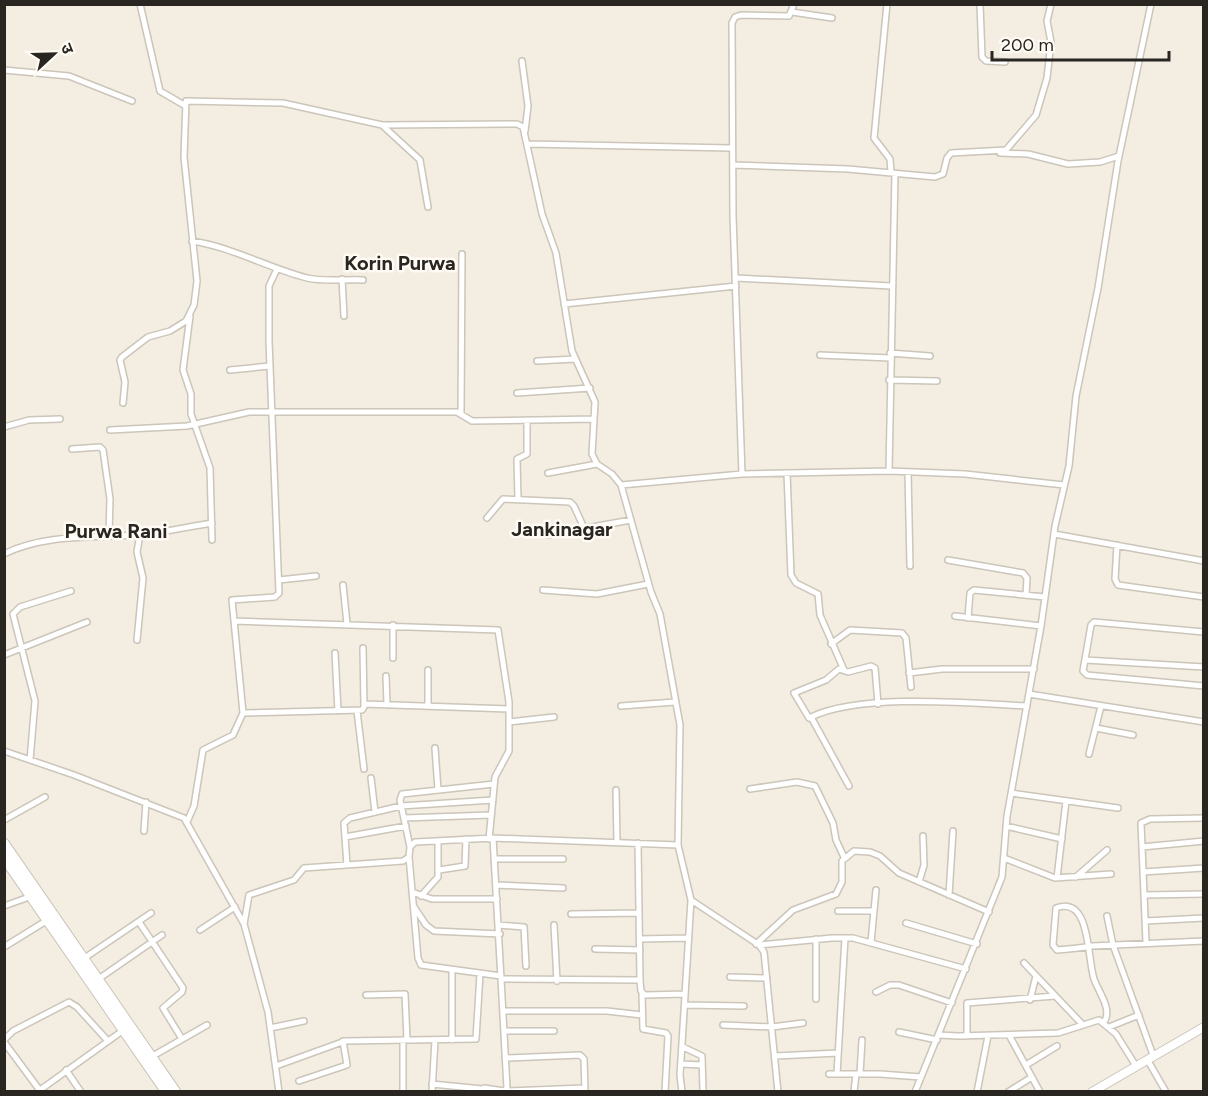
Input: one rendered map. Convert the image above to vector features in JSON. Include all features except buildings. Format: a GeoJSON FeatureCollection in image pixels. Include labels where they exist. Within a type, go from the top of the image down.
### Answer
{"type":"FeatureCollection","features":[{"type":"Feature","properties":{"kind":"highway"},"geometry":{"type":"LineString","coordinates":[[4,843],[46,921],[176,1092]]}},
{"type":"Feature","properties":{"kind":"highway"},"geometry":{"type":"LineString","coordinates":[[4,858],[83,959],[166,1092]]}},
{"type":"Feature","properties":{"kind":"main road"},"geometry":{"type":"LineString","coordinates":[[1092,1092],[1203,1027]]}},
{"type":"Feature","properties":{"kind":"street"},"geometry":{"type":"LineString","coordinates":[[140,4],[160,91],[183,104]]}},
{"type":"Feature","properties":{"kind":"street"},"geometry":{"type":"LineString","coordinates":[[792,12],[794,4]]}},
{"type":"Feature","properties":{"kind":"street"},"geometry":{"type":"LineString","coordinates":[[887,4],[874,138],[891,162],[893,172],[889,471]]}},
{"type":"Feature","properties":{"kind":"street"},"geometry":{"type":"LineString","coordinates":[[980,4],[982,57],[986,61],[1005,62]]}},
{"type":"Feature","properties":{"kind":"street"},"geometry":{"type":"LineString","coordinates":[[998,153],[1011,147],[1039,109],[1047,78],[1051,48],[1047,21],[1051,4]]}},
{"type":"Feature","properties":{"kind":"street"},"geometry":{"type":"LineString","coordinates":[[915,1092],[977,944],[1002,877],[1006,826],[1046,597],[1076,396],[1098,288],[1119,156],[1151,4]]}},
{"type":"Feature","properties":{"kind":"street"},"geometry":{"type":"LineString","coordinates":[[742,474],[732,148],[734,19],[741,15],[786,16],[792,12],[832,18]]}},
{"type":"Feature","properties":{"kind":"street"},"geometry":{"type":"LineString","coordinates":[[522,61],[528,106],[525,131],[536,190],[556,253],[575,359],[595,402],[592,454],[597,464],[612,474],[621,485],[648,584],[660,614],[681,734],[678,845],[691,900],[681,1064],[682,1092]]}},
{"type":"Feature","properties":{"kind":"street"},"geometry":{"type":"LineString","coordinates":[[4,70],[69,76],[132,101]]}},
{"type":"Feature","properties":{"kind":"street"},"geometry":{"type":"LineString","coordinates":[[183,104],[190,100],[283,104],[382,125],[517,124],[525,131]]}},
{"type":"Feature","properties":{"kind":"street"},"geometry":{"type":"LineString","coordinates":[[183,104],[186,190],[197,281],[183,370],[191,394],[191,412],[210,468],[212,540]]}},
{"type":"Feature","properties":{"kind":"street"},"geometry":{"type":"LineString","coordinates":[[382,125],[420,160],[428,207]]}},
{"type":"Feature","properties":{"kind":"street"},"geometry":{"type":"LineString","coordinates":[[528,144],[732,148]]}},
{"type":"Feature","properties":{"kind":"street"},"geometry":{"type":"LineString","coordinates":[[733,165],[893,172],[938,177],[945,171],[947,158],[951,153],[1028,154],[1068,164],[1100,162],[1119,156]]}},
{"type":"Feature","properties":{"kind":"street"},"geometry":{"type":"LineString","coordinates":[[192,241],[215,244],[248,260],[309,278],[363,280]]}},
{"type":"Feature","properties":{"kind":"street"},"geometry":{"type":"LineString","coordinates":[[461,414],[462,254]]}},
{"type":"Feature","properties":{"kind":"street"},"geometry":{"type":"LineString","coordinates":[[187,822],[194,806],[203,750],[233,735],[243,713],[232,600],[279,595],[269,286],[277,269]]}},
{"type":"Feature","properties":{"kind":"street"},"geometry":{"type":"LineString","coordinates":[[736,278],[891,286]]}},
{"type":"Feature","properties":{"kind":"street"},"geometry":{"type":"LineString","coordinates":[[342,279],[344,316]]}},
{"type":"Feature","properties":{"kind":"street"},"geometry":{"type":"LineString","coordinates":[[564,304],[736,286]]}},
{"type":"Feature","properties":{"kind":"street"},"geometry":{"type":"LineString","coordinates":[[123,403],[125,382],[120,360],[122,357],[148,337],[170,331],[186,321],[191,314]]}},
{"type":"Feature","properties":{"kind":"street"},"geometry":{"type":"LineString","coordinates":[[820,355],[930,356]]}},
{"type":"Feature","properties":{"kind":"street"},"geometry":{"type":"LineString","coordinates":[[537,361],[575,359]]}},
{"type":"Feature","properties":{"kind":"street"},"geometry":{"type":"LineString","coordinates":[[230,370],[270,366]]}},
{"type":"Feature","properties":{"kind":"street"},"geometry":{"type":"LineString","coordinates":[[889,380],[937,381]]}},
{"type":"Feature","properties":{"kind":"street"},"geometry":{"type":"LineString","coordinates":[[517,393],[590,388]]}},
{"type":"Feature","properties":{"kind":"street"},"geometry":{"type":"LineString","coordinates":[[110,430],[195,425],[240,412],[272,411],[399,411],[461,414],[471,421],[594,419]]}},
{"type":"Feature","properties":{"kind":"street"},"geometry":{"type":"LineString","coordinates":[[4,427],[29,420],[60,419]]}},
{"type":"Feature","properties":{"kind":"street"},"geometry":{"type":"LineString","coordinates":[[518,499],[517,459],[527,454],[527,420]]}},
{"type":"Feature","properties":{"kind":"street"},"geometry":{"type":"LineString","coordinates":[[72,449],[100,447],[103,450],[111,499],[110,534]]}},
{"type":"Feature","properties":{"kind":"street"},"geometry":{"type":"LineString","coordinates":[[549,473],[597,464]]}},
{"type":"Feature","properties":{"kind":"street"},"geometry":{"type":"LineString","coordinates":[[621,485],[742,474],[889,471],[970,474],[1064,485]]}},
{"type":"Feature","properties":{"kind":"street"},"geometry":{"type":"LineString","coordinates":[[908,472],[910,566]]}},
{"type":"Feature","properties":{"kind":"street"},"geometry":{"type":"LineString","coordinates":[[788,473],[791,575],[795,584],[818,594],[820,615],[844,670]]}},
{"type":"Feature","properties":{"kind":"street"},"geometry":{"type":"LineString","coordinates":[[487,518],[504,499],[570,502],[584,528]]}},
{"type":"Feature","properties":{"kind":"street"},"geometry":{"type":"LineString","coordinates":[[548,535],[631,520]]}},
{"type":"Feature","properties":{"kind":"street"},"geometry":{"type":"LineString","coordinates":[[4,554],[28,544],[110,534],[140,534],[212,523]]}},
{"type":"Feature","properties":{"kind":"street"},"geometry":{"type":"LineString","coordinates":[[137,640],[143,578],[137,552],[140,534]]}},
{"type":"Feature","properties":{"kind":"street"},"geometry":{"type":"LineString","coordinates":[[1054,534],[1203,561]]}},
{"type":"Feature","properties":{"kind":"street"},"geometry":{"type":"LineString","coordinates":[[1117,545],[1115,579],[1118,585],[1203,597]]}},
{"type":"Feature","properties":{"kind":"street"},"geometry":{"type":"LineString","coordinates":[[948,560],[1023,573],[1026,578],[1026,595]]}},
{"type":"Feature","properties":{"kind":"street"},"geometry":{"type":"LineString","coordinates":[[279,580],[316,576]]}},
{"type":"Feature","properties":{"kind":"street"},"geometry":{"type":"LineString","coordinates":[[543,590],[597,594],[648,584]]}},
{"type":"Feature","properties":{"kind":"street"},"geometry":{"type":"LineString","coordinates":[[343,585],[347,624]]}},
{"type":"Feature","properties":{"kind":"street"},"geometry":{"type":"LineString","coordinates":[[968,618],[970,593],[974,590],[1046,597]]}},
{"type":"Feature","properties":{"kind":"street"},"geometry":{"type":"LineString","coordinates":[[30,760],[34,701],[13,617],[15,610],[71,591]]}},
{"type":"Feature","properties":{"kind":"street"},"geometry":{"type":"LineString","coordinates":[[955,616],[1041,626]]}},
{"type":"Feature","properties":{"kind":"street"},"geometry":{"type":"LineString","coordinates":[[234,621],[498,630],[509,709],[509,755],[498,771],[494,784],[491,815],[500,934],[507,1088],[504,1091]]}},
{"type":"Feature","properties":{"kind":"street"},"geometry":{"type":"LineString","coordinates":[[1203,632],[1097,621],[1091,625],[1083,671],[1085,675],[1203,686]]}},
{"type":"Feature","properties":{"kind":"street"},"geometry":{"type":"LineString","coordinates":[[4,655],[87,622]]}},
{"type":"Feature","properties":{"kind":"street"},"geometry":{"type":"LineString","coordinates":[[393,625],[393,658]]}},
{"type":"Feature","properties":{"kind":"street"},"geometry":{"type":"LineString","coordinates":[[831,644],[850,630],[902,633],[906,638],[911,687]]}},
{"type":"Feature","properties":{"kind":"street"},"geometry":{"type":"LineString","coordinates":[[243,713],[364,709],[363,648]]}},
{"type":"Feature","properties":{"kind":"street"},"geometry":{"type":"LineString","coordinates":[[335,653],[338,711]]}},
{"type":"Feature","properties":{"kind":"street"},"geometry":{"type":"LineString","coordinates":[[1085,660],[1203,667]]}},
{"type":"Feature","properties":{"kind":"street"},"geometry":{"type":"LineString","coordinates":[[849,786],[794,693],[826,680],[837,669],[871,666],[875,668],[878,704]]}},
{"type":"Feature","properties":{"kind":"street"},"geometry":{"type":"LineString","coordinates":[[909,673],[942,669],[1034,669]]}},
{"type":"Feature","properties":{"kind":"street"},"geometry":{"type":"LineString","coordinates":[[428,670],[428,706]]}},
{"type":"Feature","properties":{"kind":"street"},"geometry":{"type":"LineString","coordinates":[[386,676],[387,705]]}},
{"type":"Feature","properties":{"kind":"street"},"geometry":{"type":"LineString","coordinates":[[1029,694],[1203,722]]}},
{"type":"Feature","properties":{"kind":"street"},"geometry":{"type":"LineString","coordinates":[[621,706],[675,702]]}},
{"type":"Feature","properties":{"kind":"street"},"geometry":{"type":"LineString","coordinates":[[809,718],[842,707],[878,704],[969,703],[1027,706]]}},
{"type":"Feature","properties":{"kind":"street"},"geometry":{"type":"LineString","coordinates":[[364,704],[509,709]]}},
{"type":"Feature","properties":{"kind":"street"},"geometry":{"type":"LineString","coordinates":[[1089,754],[1101,706]]}},
{"type":"Feature","properties":{"kind":"street"},"geometry":{"type":"LineString","coordinates":[[357,711],[364,769]]}},
{"type":"Feature","properties":{"kind":"street"},"geometry":{"type":"LineString","coordinates":[[509,722],[554,717]]}},
{"type":"Feature","properties":{"kind":"street"},"geometry":{"type":"LineString","coordinates":[[1096,728],[1133,735]]}},
{"type":"Feature","properties":{"kind":"street"},"geometry":{"type":"LineString","coordinates":[[435,748],[438,790]]}},
{"type":"Feature","properties":{"kind":"street"},"geometry":{"type":"LineString","coordinates":[[4,751],[180,814],[187,822],[244,924],[270,1028],[279,1092]]}},
{"type":"Feature","properties":{"kind":"street"},"geometry":{"type":"LineString","coordinates":[[371,778],[375,812]]}},
{"type":"Feature","properties":{"kind":"street"},"geometry":{"type":"LineString","coordinates":[[750,789],[797,782],[815,786],[833,823],[836,840],[844,857],[842,882],[836,894],[793,910],[758,945]]}},
{"type":"Feature","properties":{"kind":"street"},"geometry":{"type":"LineString","coordinates":[[494,784],[402,794],[401,806],[410,847],[413,905],[418,958],[421,966],[501,978],[557,981],[640,980]]}},
{"type":"Feature","properties":{"kind":"street"},"geometry":{"type":"LineString","coordinates":[[616,790],[617,842]]}},
{"type":"Feature","properties":{"kind":"street"},"geometry":{"type":"LineString","coordinates":[[1011,794],[1118,808]]}},
{"type":"Feature","properties":{"kind":"street"},"geometry":{"type":"LineString","coordinates":[[4,820],[45,797]]}},
{"type":"Feature","properties":{"kind":"street"},"geometry":{"type":"LineString","coordinates":[[347,865],[344,823],[347,819],[401,806],[493,800]]}},
{"type":"Feature","properties":{"kind":"street"},"geometry":{"type":"LineString","coordinates":[[1057,878],[1066,801]]}},
{"type":"Feature","properties":{"kind":"street"},"geometry":{"type":"LineString","coordinates":[[144,831],[146,802]]}},
{"type":"Feature","properties":{"kind":"street"},"geometry":{"type":"LineString","coordinates":[[404,818],[491,815]]}},
{"type":"Feature","properties":{"kind":"street"},"geometry":{"type":"LineString","coordinates":[[1146,942],[1142,823],[1144,820],[1203,818]]}},
{"type":"Feature","properties":{"kind":"street"},"geometry":{"type":"LineString","coordinates":[[345,837],[406,826]]}},
{"type":"Feature","properties":{"kind":"street"},"geometry":{"type":"LineString","coordinates":[[1006,826],[1062,839]]}},
{"type":"Feature","properties":{"kind":"street"},"geometry":{"type":"LineString","coordinates":[[949,895],[953,831]]}},
{"type":"Feature","properties":{"kind":"street"},"geometry":{"type":"LineString","coordinates":[[919,882],[924,865],[923,836]]}},
{"type":"Feature","properties":{"kind":"street"},"geometry":{"type":"LineString","coordinates":[[410,847],[416,842],[491,838],[678,845]]}},
{"type":"Feature","properties":{"kind":"street"},"geometry":{"type":"LineString","coordinates":[[438,870],[465,866],[466,839]]}},
{"type":"Feature","properties":{"kind":"street"},"geometry":{"type":"LineString","coordinates":[[421,896],[436,880],[438,841]]}},
{"type":"Feature","properties":{"kind":"street"},"geometry":{"type":"LineString","coordinates":[[1142,847],[1203,841]]}},
{"type":"Feature","properties":{"kind":"street"},"geometry":{"type":"LineString","coordinates":[[638,843],[643,1029],[666,1033],[668,1036],[665,1092]]}},
{"type":"Feature","properties":{"kind":"street"},"geometry":{"type":"LineString","coordinates":[[1074,878],[1107,850]]}},
{"type":"Feature","properties":{"kind":"street"},"geometry":{"type":"LineString","coordinates":[[844,857],[854,851],[870,852],[884,859],[899,873],[989,912]]}},
{"type":"Feature","properties":{"kind":"street"},"geometry":{"type":"LineString","coordinates":[[244,924],[249,895],[294,880],[304,868],[403,861],[409,857]]}},
{"type":"Feature","properties":{"kind":"street"},"geometry":{"type":"LineString","coordinates":[[1004,858],[1057,878],[1111,874]]}},
{"type":"Feature","properties":{"kind":"street"},"geometry":{"type":"LineString","coordinates":[[494,860],[563,859]]}},
{"type":"Feature","properties":{"kind":"street"},"geometry":{"type":"LineString","coordinates":[[1143,872],[1203,868]]}},
{"type":"Feature","properties":{"kind":"street"},"geometry":{"type":"LineString","coordinates":[[496,885],[563,888]]}},
{"type":"Feature","properties":{"kind":"street"},"geometry":{"type":"LineString","coordinates":[[871,942],[876,890]]}},
{"type":"Feature","properties":{"kind":"street"},"geometry":{"type":"LineString","coordinates":[[412,892],[432,899],[496,898]]}},
{"type":"Feature","properties":{"kind":"street"},"geometry":{"type":"LineString","coordinates":[[1144,895],[1203,894]]}},
{"type":"Feature","properties":{"kind":"street"},"geometry":{"type":"LineString","coordinates":[[4,906],[34,895]]}},
{"type":"Feature","properties":{"kind":"street"},"geometry":{"type":"LineString","coordinates":[[691,900],[758,945],[765,956],[778,1092]]}},
{"type":"Feature","properties":{"kind":"street"},"geometry":{"type":"LineString","coordinates":[[413,905],[426,925],[434,931],[500,934]]}},
{"type":"Feature","properties":{"kind":"street"},"geometry":{"type":"LineString","coordinates":[[1136,1066],[1106,1024],[1107,1010],[1094,978],[1088,947],[1079,911],[1066,905],[1056,908],[1054,948],[1088,947],[1146,942],[1203,941]]}},
{"type":"Feature","properties":{"kind":"street"},"geometry":{"type":"LineString","coordinates":[[200,930],[235,907]]}},
{"type":"Feature","properties":{"kind":"street"},"geometry":{"type":"LineString","coordinates":[[838,911],[874,911]]}},
{"type":"Feature","properties":{"kind":"street"},"geometry":{"type":"LineString","coordinates":[[571,914],[639,913]]}},
{"type":"Feature","properties":{"kind":"street"},"geometry":{"type":"LineString","coordinates":[[83,959],[151,914]]}},
{"type":"Feature","properties":{"kind":"street"},"geometry":{"type":"LineString","coordinates":[[1107,916],[1113,945],[1139,1015],[1150,1057],[1166,1092]]}},
{"type":"Feature","properties":{"kind":"street"},"geometry":{"type":"LineString","coordinates":[[1145,921],[1203,918]]}},
{"type":"Feature","properties":{"kind":"street"},"geometry":{"type":"LineString","coordinates":[[4,947],[46,921]]}},
{"type":"Feature","properties":{"kind":"street"},"geometry":{"type":"LineString","coordinates":[[139,922],[183,988],[182,992],[163,1008],[182,1039]]}},
{"type":"Feature","properties":{"kind":"street"},"geometry":{"type":"LineString","coordinates":[[906,923],[977,944]]}},
{"type":"Feature","properties":{"kind":"street"},"geometry":{"type":"LineString","coordinates":[[498,925],[524,927],[526,966]]}},
{"type":"Feature","properties":{"kind":"street"},"geometry":{"type":"LineString","coordinates":[[554,925],[557,981]]}},
{"type":"Feature","properties":{"kind":"street"},"geometry":{"type":"LineString","coordinates":[[97,980],[162,935]]}},
{"type":"Feature","properties":{"kind":"street"},"geometry":{"type":"LineString","coordinates":[[639,939],[688,938]]}},
{"type":"Feature","properties":{"kind":"street"},"geometry":{"type":"LineString","coordinates":[[758,945],[845,938],[871,942],[966,969]]}},
{"type":"Feature","properties":{"kind":"street"},"geometry":{"type":"LineString","coordinates":[[837,1074],[845,938]]}},
{"type":"Feature","properties":{"kind":"street"},"geometry":{"type":"LineString","coordinates":[[816,939],[816,999]]}},
{"type":"Feature","properties":{"kind":"street"},"geometry":{"type":"LineString","coordinates":[[595,949],[640,950]]}},
{"type":"Feature","properties":{"kind":"street"},"geometry":{"type":"LineString","coordinates":[[1024,963],[1082,1024]]}},
{"type":"Feature","properties":{"kind":"street"},"geometry":{"type":"LineString","coordinates":[[452,971],[452,1040]]}},
{"type":"Feature","properties":{"kind":"street"},"geometry":{"type":"LineString","coordinates":[[276,1066],[343,1041],[478,1038],[480,974]]}},
{"type":"Feature","properties":{"kind":"street"},"geometry":{"type":"LineString","coordinates":[[1030,1000],[1036,976]]}},
{"type":"Feature","properties":{"kind":"street"},"geometry":{"type":"LineString","coordinates":[[730,977],[767,978]]}},
{"type":"Feature","properties":{"kind":"street"},"geometry":{"type":"LineString","coordinates":[[876,992],[890,985],[899,985],[952,1003]]}},
{"type":"Feature","properties":{"kind":"street"},"geometry":{"type":"LineString","coordinates":[[366,995],[405,994],[407,999],[403,1092]]}},
{"type":"Feature","properties":{"kind":"street"},"geometry":{"type":"LineString","coordinates":[[642,994],[685,994]]}},
{"type":"Feature","properties":{"kind":"street"},"geometry":{"type":"LineString","coordinates":[[967,1036],[967,1003],[1030,1000],[1055,996]]}},
{"type":"Feature","properties":{"kind":"street"},"geometry":{"type":"LineString","coordinates":[[108,1041],[77,1007],[69,1002],[13,1031],[4,1041],[41,1091],[66,1070],[108,1041],[126,1028]]}},
{"type":"Feature","properties":{"kind":"street"},"geometry":{"type":"LineString","coordinates":[[685,1005],[744,1006]]}},
{"type":"Feature","properties":{"kind":"street"},"geometry":{"type":"LineString","coordinates":[[503,1011],[607,1011],[642,1015]]}},
{"type":"Feature","properties":{"kind":"street"},"geometry":{"type":"LineString","coordinates":[[899,1032],[938,1037],[1058,1033],[1091,1021],[1106,1024],[1139,1015]]}},
{"type":"Feature","properties":{"kind":"street"},"geometry":{"type":"LineString","coordinates":[[270,1028],[304,1021]]}},
{"type":"Feature","properties":{"kind":"street"},"geometry":{"type":"LineString","coordinates":[[723,1025],[772,1027],[803,1023]]}},
{"type":"Feature","properties":{"kind":"street"},"geometry":{"type":"LineString","coordinates":[[151,1057],[207,1025]]}},
{"type":"Feature","properties":{"kind":"street"},"geometry":{"type":"LineString","coordinates":[[504,1031],[554,1031]]}},
{"type":"Feature","properties":{"kind":"street"},"geometry":{"type":"LineString","coordinates":[[1009,1035],[1040,1092]]}},
{"type":"Feature","properties":{"kind":"street"},"geometry":{"type":"LineString","coordinates":[[977,1092],[988,1036]]}},
{"type":"Feature","properties":{"kind":"street"},"geometry":{"type":"LineString","coordinates":[[432,1092],[435,1040]]}},
{"type":"Feature","properties":{"kind":"street"},"geometry":{"type":"LineString","coordinates":[[854,1092],[862,1040]]}},
{"type":"Feature","properties":{"kind":"street"},"geometry":{"type":"LineString","coordinates":[[299,1081],[347,1065],[343,1041]]}},
{"type":"Feature","properties":{"kind":"street"},"geometry":{"type":"LineString","coordinates":[[1026,1065],[1057,1046]]}},
{"type":"Feature","properties":{"kind":"street"},"geometry":{"type":"LineString","coordinates":[[683,1047],[701,1054],[703,1092]]}},
{"type":"Feature","properties":{"kind":"street"},"geometry":{"type":"LineString","coordinates":[[775,1056],[838,1053]]}},
{"type":"Feature","properties":{"kind":"street"},"geometry":{"type":"LineString","coordinates":[[432,1084],[504,1091],[584,1090],[585,1062],[580,1055],[505,1058]]}},
{"type":"Feature","properties":{"kind":"street"},"geometry":{"type":"LineString","coordinates":[[681,1064],[702,1065]]}},
{"type":"Feature","properties":{"kind":"street"},"geometry":{"type":"LineString","coordinates":[[66,1070],[81,1092]]}},
{"type":"Feature","properties":{"kind":"street"},"geometry":{"type":"LineString","coordinates":[[829,1074],[921,1077]]}},
{"type":"Feature","properties":{"kind":"street"},"geometry":{"type":"LineString","coordinates":[[1008,1092],[1032,1077]]}},
{"type":"Feature","properties":{"kind":"district","name":"Korin Purwa"},"geometry":{"type":"Point","coordinates":[400,263]}},
{"type":"Feature","properties":{"kind":"district","name":"Jankinagar"},"geometry":{"type":"Point","coordinates":[562,529]}},
{"type":"Feature","properties":{"kind":"district","name":"Purwa Rani"},"geometry":{"type":"Point","coordinates":[116,531]}}]}
